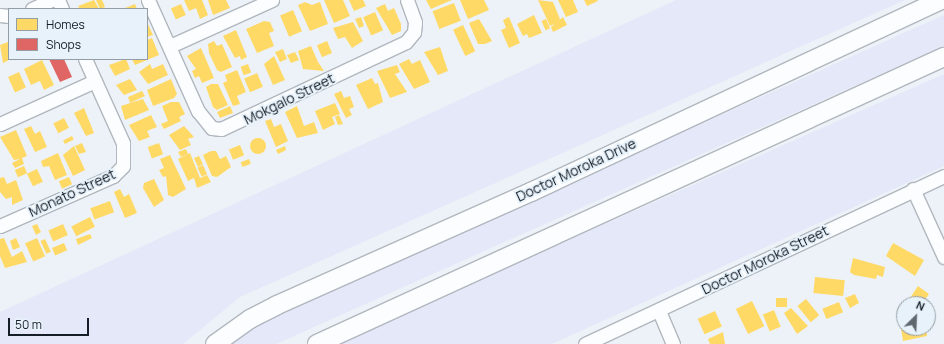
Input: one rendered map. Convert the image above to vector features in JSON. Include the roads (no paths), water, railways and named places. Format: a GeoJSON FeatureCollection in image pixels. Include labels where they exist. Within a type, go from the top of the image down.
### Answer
{"type":"FeatureCollection","features":[{"type":"Feature","properties":{"kind":"street"},"geometry":{"type":"LineString","coordinates":[[34,8],[51,0]]}},
{"type":"Feature","properties":{"kind":"street","name":"Mokgalo Street"},"geometry":{"type":"LineString","coordinates":[[148,0],[204,120],[212,128],[221,129],[406,42],[414,32],[415,22],[407,0]]}},
{"type":"Feature","properties":{"kind":"street"},"geometry":{"type":"LineString","coordinates":[[170,46],[272,0]]}},
{"type":"Feature","properties":{"kind":"street","name":"Doctor Moroka Drive"},"geometry":{"type":"LineString","coordinates":[[216,344],[277,305],[531,192],[940,0]]}},
{"type":"Feature","properties":{"kind":"street"},"geometry":{"type":"LineString","coordinates":[[317,344],[944,57]]}},
{"type":"Feature","properties":{"kind":"street","name":"Monato Street"},"geometry":{"type":"LineString","coordinates":[[0,226],[113,176],[123,166],[123,144],[85,60]]}},
{"type":"Feature","properties":{"kind":"street"},"geometry":{"type":"LineString","coordinates":[[0,124],[95,81]]}},
{"type":"Feature","properties":{"kind":"street","name":"Doctor Moroka Street"},"geometry":{"type":"LineString","coordinates":[[585,344],[659,311],[913,189],[944,176]]}},
{"type":"Feature","properties":{"kind":"street"},"geometry":{"type":"LineString","coordinates":[[913,189],[944,257]]}},
{"type":"Feature","properties":{"kind":"street"},"geometry":{"type":"LineString","coordinates":[[659,311],[673,344]]}}]}
